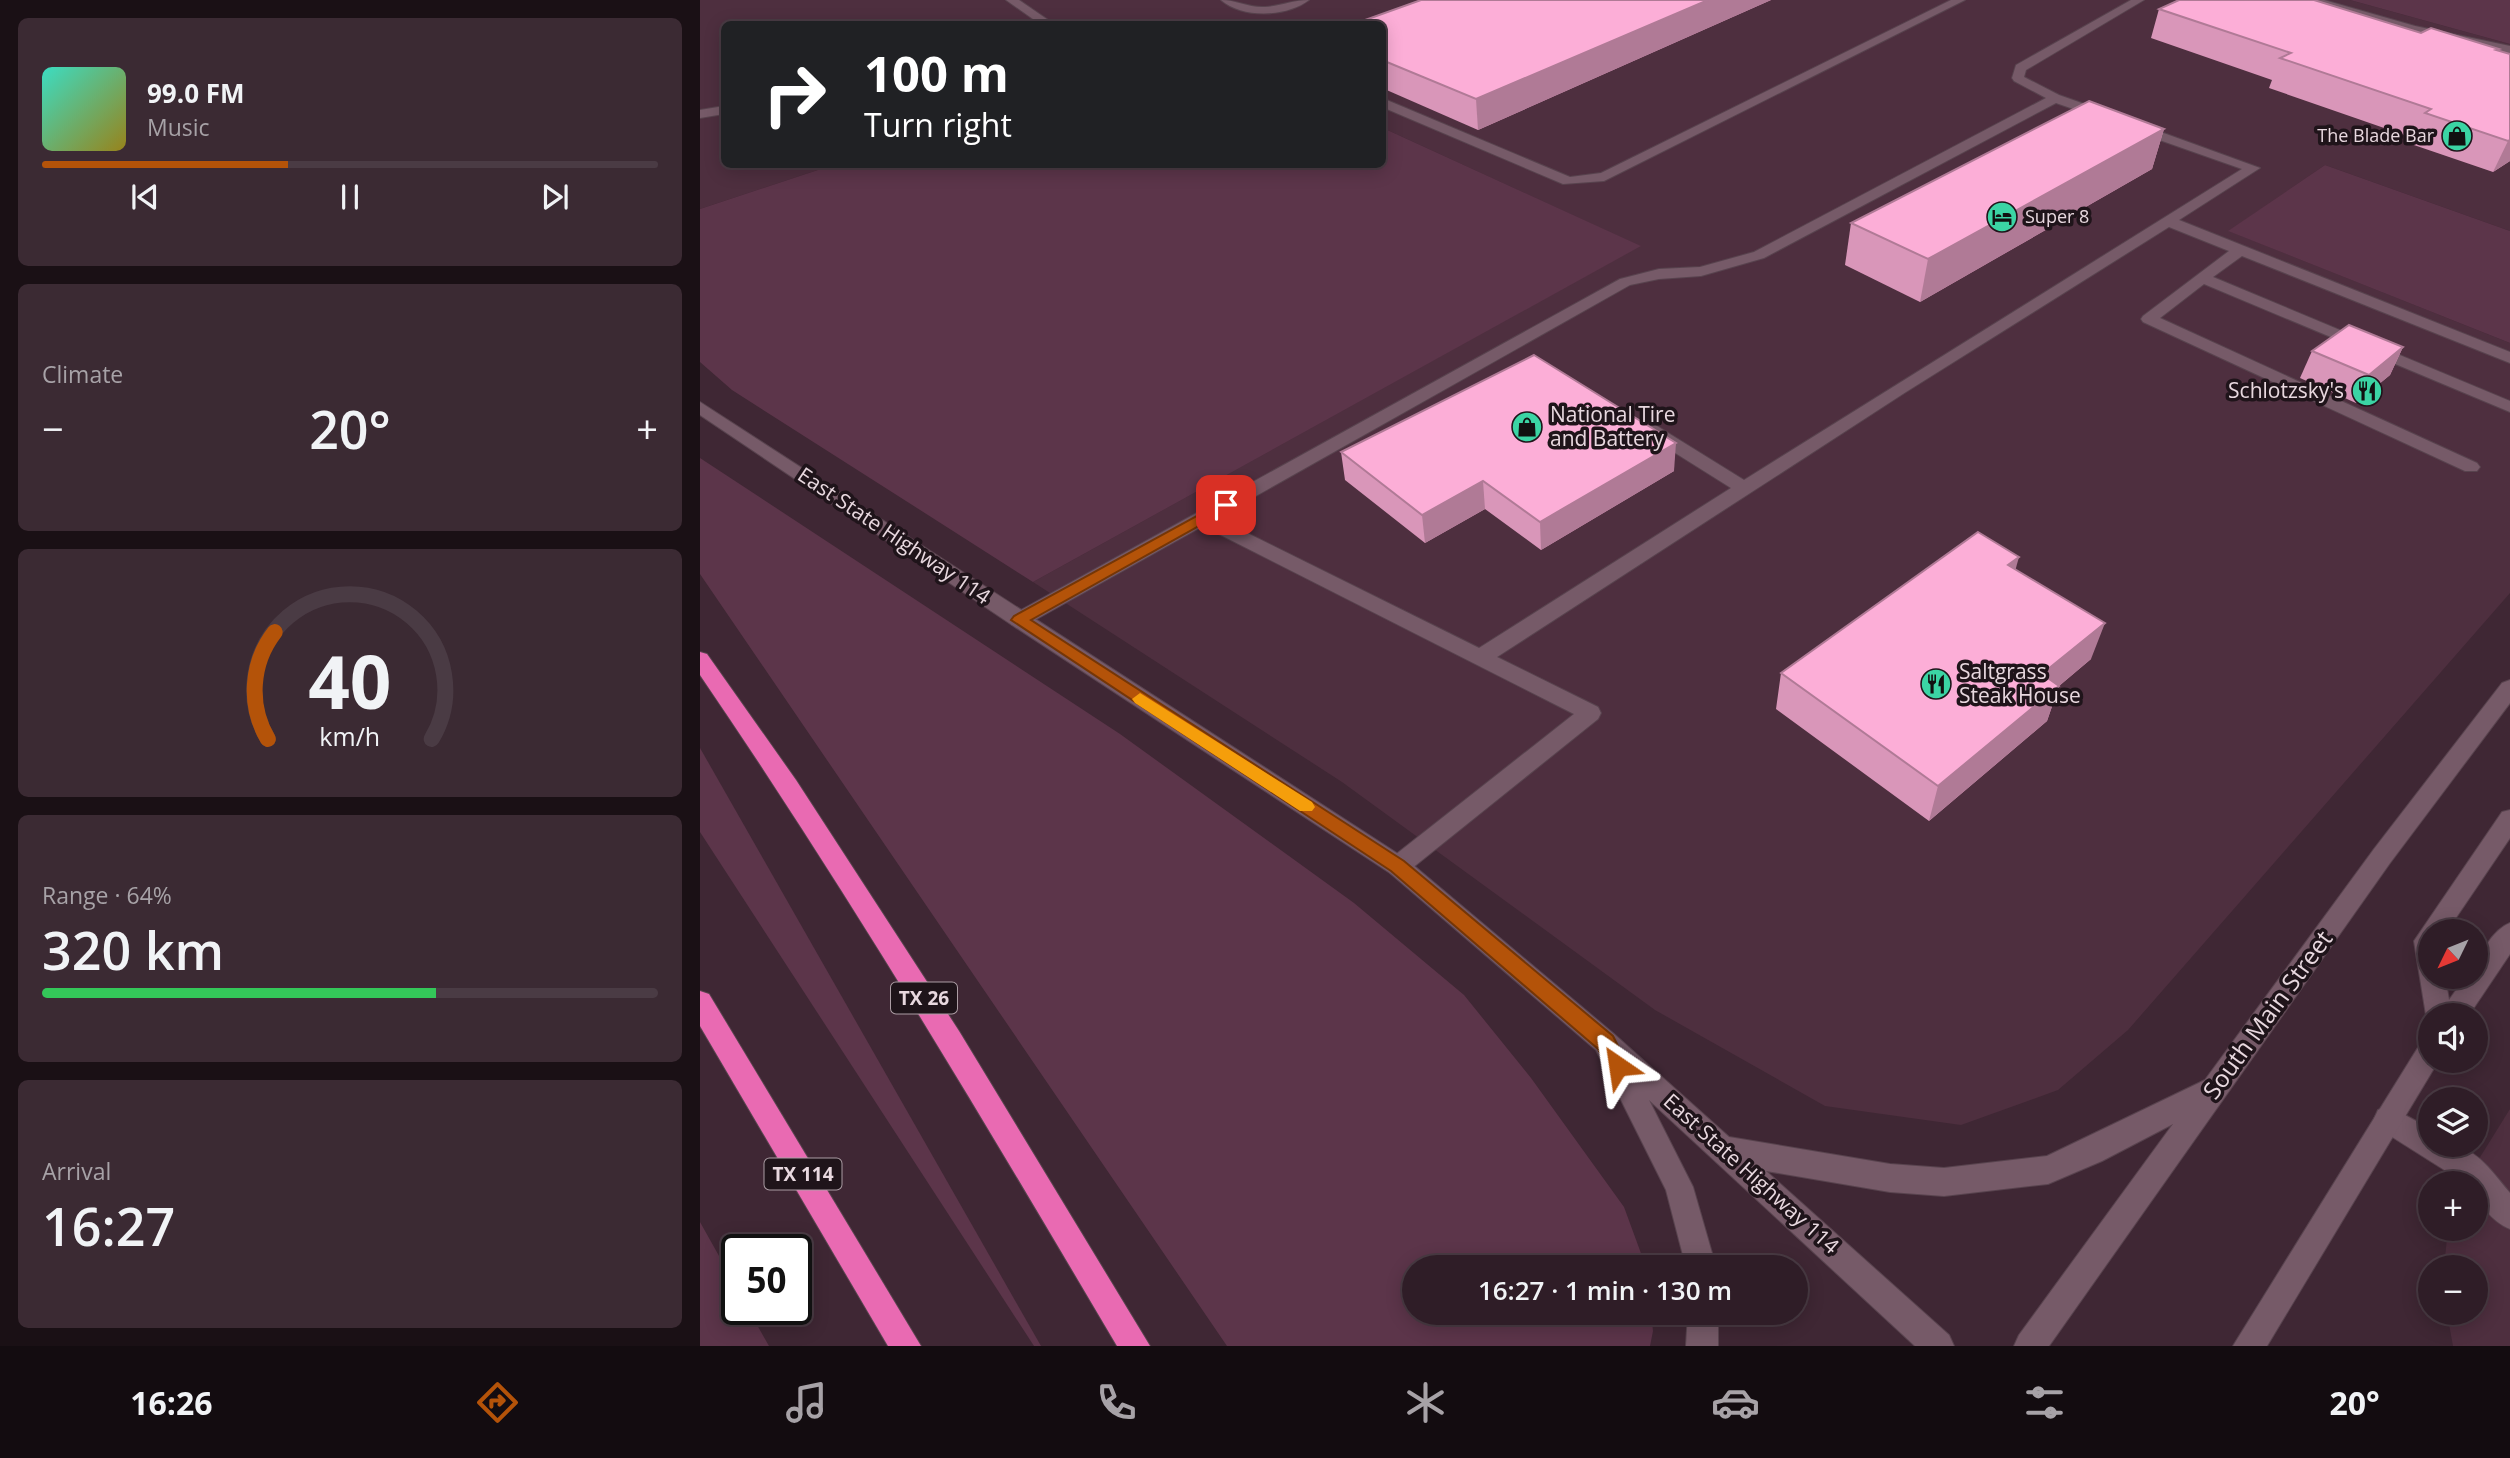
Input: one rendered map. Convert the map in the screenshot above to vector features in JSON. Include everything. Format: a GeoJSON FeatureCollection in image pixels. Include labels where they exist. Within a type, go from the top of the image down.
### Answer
{"type":"FeatureCollection","features":[{"type":"Feature","properties":{"kind":"highway","name":"TX 26"},"geometry":{"type":"LineString","coordinates":[[700,659],[788,786],[950,1040],[1134,1346]]}},
{"type":"Feature","properties":{"kind":"highway","name":"TX 114"},"geometry":{"type":"LineString","coordinates":[[700,1002],[905,1346]]}},
{"type":"Feature","properties":{"kind":"main road"},"geometry":{"type":"LineString","coordinates":[[1011,0],[1043,21]]}},
{"type":"Feature","properties":{"kind":"main road"},"geometry":{"type":"LineString","coordinates":[[1226,0],[1244,10],[1270,12],[1304,0]]}},
{"type":"Feature","properties":{"kind":"main road"},"geometry":{"type":"LineString","coordinates":[[1386,104],[1568,181],[1604,177],[1960,0]]}},
{"type":"Feature","properties":{"kind":"main road"},"geometry":{"type":"LineString","coordinates":[[1479,657],[2253,168],[2055,98],[2018,78],[2020,68],[2139,0]]}},
{"type":"Feature","properties":{"kind":"main road"},"geometry":{"type":"LineString","coordinates":[[2312,0],[2413,29],[2510,50]]}},
{"type":"Feature","properties":{"kind":"main road"},"geometry":{"type":"LineString","coordinates":[[2413,29],[2498,61]]}},
{"type":"Feature","properties":{"kind":"main road"},"geometry":{"type":"LineString","coordinates":[[1019,620],[1625,282],[1659,274],[1701,271],[1759,255],[2055,98]]}},
{"type":"Feature","properties":{"kind":"main road"},"geometry":{"type":"LineString","coordinates":[[700,114],[721,110]]}},
{"type":"Feature","properties":{"kind":"main road"},"geometry":{"type":"LineString","coordinates":[[2168,221],[2510,358]]}},
{"type":"Feature","properties":{"kind":"main road"},"geometry":{"type":"LineString","coordinates":[[2240,250],[2149,319],[2471,467]]}},
{"type":"Feature","properties":{"kind":"main road"},"geometry":{"type":"LineString","coordinates":[[2202,278],[2510,407]]}},
{"type":"Feature","properties":{"kind":"main road","name":"East State Highway 114"},"geometry":{"type":"LineString","coordinates":[[700,407],[1019,620],[1398,866],[1605,1042],[1938,1346]]}},
{"type":"Feature","properties":{"kind":"main road"},"geometry":{"type":"LineString","coordinates":[[1640,423],[1744,488]]}},
{"type":"Feature","properties":{"kind":"main road"},"geometry":{"type":"LineString","coordinates":[[1203,518],[1590,713],[1398,866]]}},
{"type":"Feature","properties":{"kind":"main road","name":"South Main Street"},"geometry":{"type":"LineString","coordinates":[[2030,1346],[2382,856],[2507,699]]}},
{"type":"Feature","properties":{"kind":"main road"},"geometry":{"type":"LineString","coordinates":[[2441,919],[2510,819]]}},
{"type":"Feature","properties":{"kind":"main road"},"geometry":{"type":"LineString","coordinates":[[2462,1003],[2510,934]]}},
{"type":"Feature","properties":{"kind":"main road"},"geometry":{"type":"LineString","coordinates":[[1605,1042],[1679,1187],[1698,1255]]}},
{"type":"Feature","properties":{"kind":"main road"},"geometry":{"type":"LineString","coordinates":[[2249,1346],[2418,1071]]}},
{"type":"Feature","properties":{"kind":"main road"},"geometry":{"type":"LineString","coordinates":[[1726,1150],[1890,1178],[1944,1182],[2048,1170],[2092,1152],[2215,1088]]}},
{"type":"Feature","properties":{"kind":"main road"},"geometry":{"type":"LineString","coordinates":[[2388,1118],[2418,1136]]}},
{"type":"Feature","properties":{"kind":"main road"},"geometry":{"type":"LineString","coordinates":[[2452,1157],[2472,1170],[2510,1215]]}},
{"type":"Feature","properties":{"kind":"main road"},"geometry":{"type":"LineString","coordinates":[[1702,1346],[1703,1325]]}},
{"type":"Feature","properties":{"kind":"shaded area"},"geometry":{"type":"Polygon","coordinates":[[[700,0],[2350,0],[2510,44],[2510,231],[2325,165],[2229,231],[2510,343],[2510,593],[2128,1030],[2058,1090],[1961,1125],[1825,1106],[1655,1010],[1342,782],[1033,582],[1640,246],[1386,129],[1386,21],[721,21],[721,168],[824,168],[700,209],[700,0]]]}},
{"type":"Feature","properties":{"kind":"shaded area"},"geometry":{"type":"Polygon","coordinates":[[[2350,0],[2510,0],[2510,44],[2350,0]]]}},
{"type":"Feature","properties":{"kind":"shaded area"},"geometry":{"type":"Polygon","coordinates":[[[1386,129],[1641,246],[1033,582],[732,390],[700,362],[700,209],[824,168],[1386,168],[1386,129]]]}},
{"type":"Feature","properties":{"kind":"shaded area"},"geometry":{"type":"Polygon","coordinates":[[[2325,165],[2510,231],[2510,343],[2228,231],[2325,165]]]}},
{"type":"Feature","properties":{"kind":"shaded area"},"geometry":{"type":"Polygon","coordinates":[[[700,458],[1120,734],[1354,903],[1464,995],[1531,1078],[1624,1207],[1642,1255],[1402,1255],[1402,1325],[1652,1325],[1650,1346],[1227,1346],[700,574],[700,458]]]}},
{"type":"Feature","properties":{"kind":"shaded area"},"geometry":{"type":"Polygon","coordinates":[[[700,748],[1041,1346],[1034,1346],[700,832],[700,748]]]}},
{"type":"Feature","properties":{"kind":"shaded area"},"geometry":{"type":"Polygon","coordinates":[[[2510,1109],[2510,1346],[2453,1346],[2449,1325],[2488,1325],[2488,1255],[2445,1255],[2447,1241],[2488,1241],[2488,1171],[2471,1171],[2480,1157],[2488,1157],[2488,1144],[2510,1109]]]}},
{"type":"Feature","properties":{"kind":"shaded area"},"geometry":{"type":"Polygon","coordinates":[[[700,1222],[721,1259],[721,1325],[757,1325],[769,1346],[700,1346],[700,1222]]]}},
{"type":"Feature","properties":{"kind":"building"},"geometry":{"type":"Polygon","coordinates":[[[1421,0],[1708,0],[1476,99],[1386,62],[1386,21],[1362,21],[1421,0]]]}},
{"type":"Feature","properties":{"kind":"building"},"geometry":{"type":"Polygon","coordinates":[[[2179,0],[2314,0],[2421,33],[2431,28],[2499,49],[2496,50],[2510,54],[2510,140],[2425,113],[2431,109],[2280,58],[2291,53],[2159,9],[2179,0]]]}},
{"type":"Feature","properties":{"kind":"building"},"geometry":{"type":"Polygon","coordinates":[[[2089,101],[2164,129],[1928,259],[1851,223],[2089,101]]]}},
{"type":"Feature","properties":{"kind":"building"},"geometry":{"type":"Polygon","coordinates":[[[2349,325],[2403,347],[2369,375],[2312,351],[2349,325]]]}},
{"type":"Feature","properties":{"kind":"building","name":"National Tire and Battery"},"geometry":{"type":"Polygon","coordinates":[[[1534,355],[1676,443],[1540,522],[1483,481],[1422,515],[1341,452],[1534,355]]]}},
{"type":"Feature","properties":{"kind":"building","name":"Saltgrass Steak House"},"geometry":{"type":"Polygon","coordinates":[[[1978,532],[2019,557],[2008,565],[2105,623],[2042,674],[2059,686],[1938,786],[1781,673],[1978,532]]]}},
{"type":"Feature","properties":{"kind":"slow traffic"},"geometry":{"type":"LineString","coordinates":[[1140,699],[1306,807]]}},
{"type":"Feature","properties":{"kind":"place","name":"The Blade Bar"},"geometry":{"type":"Point","coordinates":[2457,136]}},
{"type":"Feature","properties":{"kind":"place","name":"Super 8"},"geometry":{"type":"Point","coordinates":[2002,217]}},
{"type":"Feature","properties":{"kind":"place","name":"Schlotzsky's"},"geometry":{"type":"Point","coordinates":[2367,391]}},
{"type":"Feature","properties":{"kind":"place","name":"National Tire and Battery"},"geometry":{"type":"Point","coordinates":[1527,427]}},
{"type":"Feature","properties":{"kind":"place","name":"Saltgrass Steak House"},"geometry":{"type":"Point","coordinates":[1936,684]}},
{"type":"Feature","properties":{"kind":"route"},"geometry":{"type":"LineString","coordinates":[[1226,505],[1019,620],[1398,866],[1605,1042],[1618,1066]]}}]}
